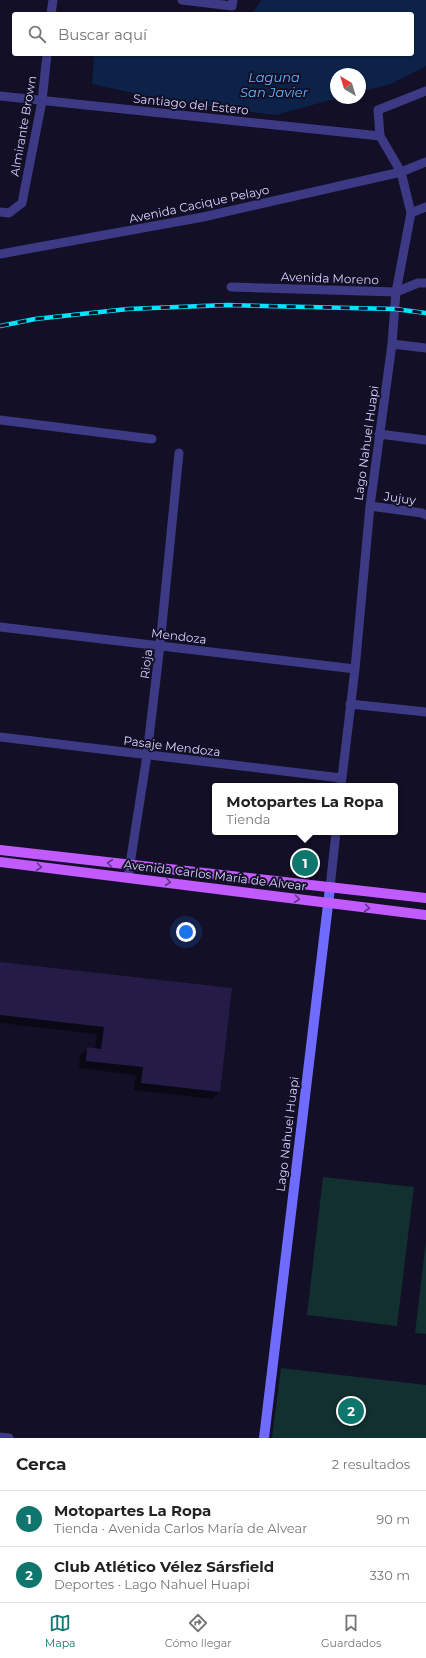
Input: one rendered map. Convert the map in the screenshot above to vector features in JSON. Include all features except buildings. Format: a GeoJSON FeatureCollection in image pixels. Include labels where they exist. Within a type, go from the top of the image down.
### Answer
{"type":"FeatureCollection","features":[{"type":"Feature","properties":{"kind":"main road","name":"Avenida Carlos María de Alvear"},"geometry":{"type":"LineString","coordinates":[[0,850],[426,898]]}},
{"type":"Feature","properties":{"kind":"main road","name":"Avenida Carlos María de Alvear"},"geometry":{"type":"LineString","coordinates":[[0,862],[426,915]]}},
{"type":"Feature","properties":{"kind":"main road","name":"Lago Nahuel Huapi"},"geometry":{"type":"LineString","coordinates":[[264,1438],[330,888]]}},
{"type":"Feature","properties":{"kind":"street"},"geometry":{"type":"LineString","coordinates":[[52,12],[53,0]]}},
{"type":"Feature","properties":{"kind":"street"},"geometry":{"type":"LineString","coordinates":[[182,0],[232,3]]}},
{"type":"Feature","properties":{"kind":"street","name":"Almirante Brown"},"geometry":{"type":"LineString","coordinates":[[0,212],[9,213],[22,203],[42,101],[47,56]]}},
{"type":"Feature","properties":{"kind":"street","name":"Lago Nahuel Huapi"},"geometry":{"type":"LineString","coordinates":[[341,782],[355,668],[370,506],[392,344],[396,292],[411,213],[402,172],[380,136],[378,110],[426,91]]}},
{"type":"Feature","properties":{"kind":"street","name":"Santiago del Estero"},"geometry":{"type":"LineString","coordinates":[[0,96],[380,136]]}},
{"type":"Feature","properties":{"kind":"street","name":"Avenida Cacique Pelayo"},"geometry":{"type":"LineString","coordinates":[[0,254],[203,217],[402,172],[426,162]]}},
{"type":"Feature","properties":{"kind":"street"},"geometry":{"type":"LineString","coordinates":[[411,213],[426,207]]}},
{"type":"Feature","properties":{"kind":"street","name":"Avenida Moreno"},"geometry":{"type":"LineString","coordinates":[[231,287],[396,292],[418,283],[426,284]]}},
{"type":"Feature","properties":{"kind":"street"},"geometry":{"type":"LineString","coordinates":[[392,344],[426,348]]}},
{"type":"Feature","properties":{"kind":"street"},"geometry":{"type":"LineString","coordinates":[[0,420],[152,439]]}},
{"type":"Feature","properties":{"kind":"street"},"geometry":{"type":"LineString","coordinates":[[379,434],[426,440]]}},
{"type":"Feature","properties":{"kind":"street","name":"Rioja"},"geometry":{"type":"LineString","coordinates":[[128,877],[147,756],[160,645],[179,452]]}},
{"type":"Feature","properties":{"kind":"street","name":"Jujuy"},"geometry":{"type":"LineString","coordinates":[[370,506],[422,513],[426,515]]}},
{"type":"Feature","properties":{"kind":"street","name":"Mendoza"},"geometry":{"type":"LineString","coordinates":[[0,627],[355,668]]}},
{"type":"Feature","properties":{"kind":"street"},"geometry":{"type":"LineString","coordinates":[[350,704],[426,712]]}},
{"type":"Feature","properties":{"kind":"street","name":"Pasaje Mendoza"},"geometry":{"type":"LineString","coordinates":[[0,737],[341,782]]}},
{"type":"Feature","properties":{"kind":"street","name":"Lago Nahuel Huapi"},"geometry":{"type":"LineString","coordinates":[[330,888],[336,835]]}},
{"type":"Feature","properties":{"kind":"street"},"geometry":{"type":"LineString","coordinates":[[0,1437],[9,1438]]}},
{"type":"Feature","properties":{"kind":"green space"},"geometry":{"type":"Polygon","coordinates":[[[323,1177],[414,1187],[397,1326],[307,1315],[323,1177]]]}},
{"type":"Feature","properties":{"kind":"green space"},"geometry":{"type":"Polygon","coordinates":[[[426,1240],[426,1334],[415,1333],[426,1240]]]}},
{"type":"Feature","properties":{"kind":"green space"},"geometry":{"type":"Polygon","coordinates":[[[281,1368],[426,1385],[426,1438],[272,1438],[281,1368]]]}},
{"type":"Feature","properties":{"kind":"water","name":"Laguna San Javier"},"geometry":{"type":"Polygon","coordinates":[[[261,0],[426,0],[426,66],[391,84],[366,90],[366,68],[330,68],[330,100],[276,115],[178,103],[92,84],[94,56],[414,56],[414,12],[253,12],[261,0]]]}},
{"type":"Feature","properties":{"kind":"railway"},"geometry":{"type":"LineString","coordinates":[[0,326],[35,319],[128,309],[227,305],[395,309],[426,313]]}},
{"type":"Feature","properties":{"kind":"place","name":"Motopartes La Ropa"},"geometry":{"type":"Point","coordinates":[305,863]}},
{"type":"Feature","properties":{"kind":"place","name":"Club Atlético Vélez Sársfield"},"geometry":{"type":"Point","coordinates":[351,1411]}}]}
